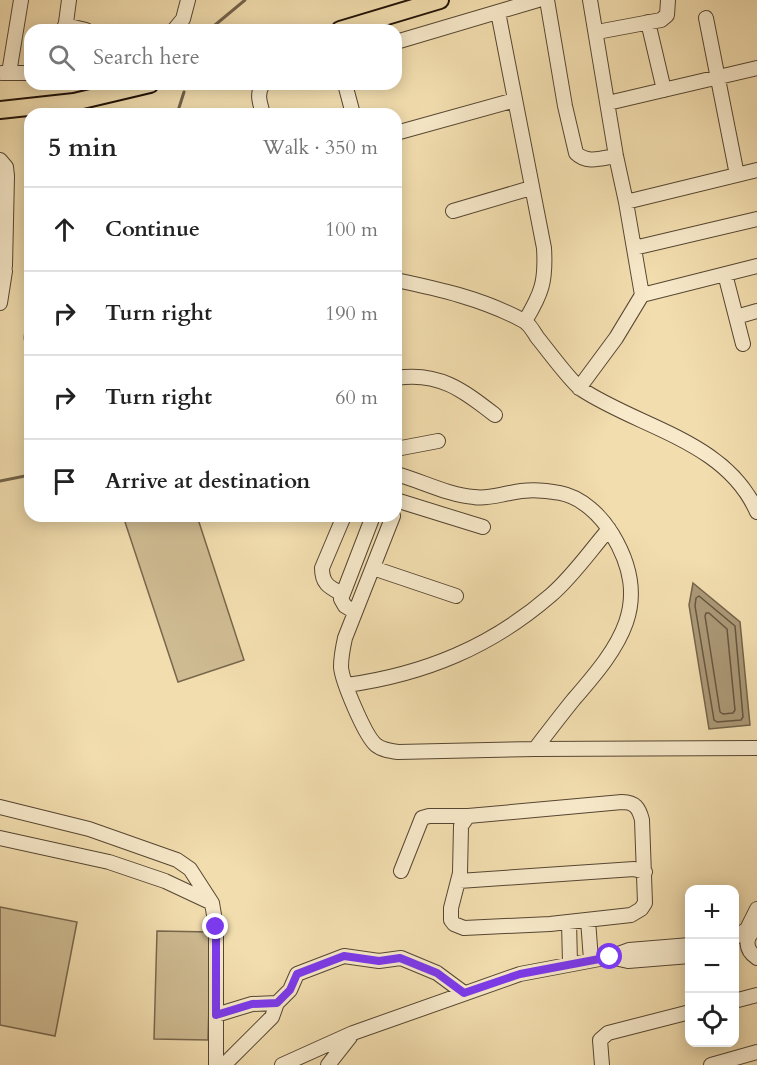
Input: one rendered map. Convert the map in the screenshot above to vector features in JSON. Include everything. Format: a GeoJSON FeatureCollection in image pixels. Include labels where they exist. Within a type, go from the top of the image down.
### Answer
{"type":"FeatureCollection","features":[{"type":"Feature","properties":{"kind":"main road"},"geometry":{"type":"LineString","coordinates":[[360,24],[440,0]]}},
{"type":"Feature","properties":{"kind":"main road"},"geometry":{"type":"LineString","coordinates":[[0,110],[74,102],[125,90]]}},
{"type":"Feature","properties":{"kind":"street"},"geometry":{"type":"LineString","coordinates":[[21,0],[4,73],[24,73]]}},
{"type":"Feature","properties":{"kind":"street"},"geometry":{"type":"LineString","coordinates":[[66,24],[69,0]]}},
{"type":"Feature","properties":{"kind":"street"},"geometry":{"type":"LineString","coordinates":[[179,24],[183,19],[188,0]]}},
{"type":"Feature","properties":{"kind":"street"},"geometry":{"type":"LineString","coordinates":[[402,40],[538,0]]}},
{"type":"Feature","properties":{"kind":"street"},"geometry":{"type":"LineString","coordinates":[[548,0],[576,153],[584,159],[616,156]]}},
{"type":"Feature","properties":{"kind":"street"},"geometry":{"type":"LineString","coordinates":[[579,388],[616,338],[642,295],[590,0]]}},
{"type":"Feature","properties":{"kind":"street"},"geometry":{"type":"LineString","coordinates":[[597,32],[661,20],[667,15],[668,0]]}},
{"type":"Feature","properties":{"kind":"street"},"geometry":{"type":"LineString","coordinates":[[498,12],[544,248],[543,285],[525,321]]}},
{"type":"Feature","properties":{"kind":"street"},"geometry":{"type":"LineString","coordinates":[[706,18],[737,175]]}},
{"type":"Feature","properties":{"kind":"street"},"geometry":{"type":"LineString","coordinates":[[648,22],[664,90]]}},
{"type":"Feature","properties":{"kind":"street"},"geometry":{"type":"LineString","coordinates":[[608,103],[757,68]]}},
{"type":"Feature","properties":{"kind":"street"},"geometry":{"type":"LineString","coordinates":[[260,90],[262,108]]}},
{"type":"Feature","properties":{"kind":"street"},"geometry":{"type":"LineString","coordinates":[[347,90],[351,108]]}},
{"type":"Feature","properties":{"kind":"street"},"geometry":{"type":"LineString","coordinates":[[402,131],[515,100]]}},
{"type":"Feature","properties":{"kind":"street"},"geometry":{"type":"LineString","coordinates":[[0,160],[6,167],[7,176],[5,268],[0,303]]}},
{"type":"Feature","properties":{"kind":"street"},"geometry":{"type":"LineString","coordinates":[[626,202],[757,170]]}},
{"type":"Feature","properties":{"kind":"street"},"geometry":{"type":"LineString","coordinates":[[453,211],[531,188]]}},
{"type":"Feature","properties":{"kind":"street"},"geometry":{"type":"LineString","coordinates":[[634,248],[757,219]]}},
{"type":"Feature","properties":{"kind":"street"},"geometry":{"type":"LineString","coordinates":[[642,295],[757,266]]}},
{"type":"Feature","properties":{"kind":"street"},"geometry":{"type":"LineString","coordinates":[[725,274],[743,344]]}},
{"type":"Feature","properties":{"kind":"street"},"geometry":{"type":"LineString","coordinates":[[402,281],[453,293],[525,321],[579,388],[704,452],[741,482],[757,512]]}},
{"type":"Feature","properties":{"kind":"street"},"geometry":{"type":"LineString","coordinates":[[736,317],[757,311]]}},
{"type":"Feature","properties":{"kind":"street"},"geometry":{"type":"LineString","coordinates":[[402,378],[419,377],[447,383],[464,390],[495,415]]}},
{"type":"Feature","properties":{"kind":"street"},"geometry":{"type":"LineString","coordinates":[[402,448],[438,441]]}},
{"type":"Feature","properties":{"kind":"street"},"geometry":{"type":"LineString","coordinates":[[402,476],[473,497],[497,497],[512,492],[562,493],[576,498],[599,515],[622,552],[630,573],[630,601],[624,630],[613,651],[535,749]]}},
{"type":"Feature","properties":{"kind":"street"},"geometry":{"type":"LineString","coordinates":[[402,506],[483,527]]}},
{"type":"Feature","properties":{"kind":"street"},"geometry":{"type":"LineString","coordinates":[[341,522],[322,568],[322,575],[327,586],[342,594]]}},
{"type":"Feature","properties":{"kind":"street"},"geometry":{"type":"LineString","coordinates":[[354,612],[342,604],[342,594],[371,522]]}},
{"type":"Feature","properties":{"kind":"street"},"geometry":{"type":"LineString","coordinates":[[391,522],[345,638],[341,669],[361,722],[371,741],[378,747],[398,752],[757,748]]}},
{"type":"Feature","properties":{"kind":"street"},"geometry":{"type":"LineString","coordinates":[[347,685],[377,681],[454,658],[521,619],[553,594],[609,529]]}},
{"type":"Feature","properties":{"kind":"street"},"geometry":{"type":"LineString","coordinates":[[373,568],[456,596]]}},
{"type":"Feature","properties":{"kind":"street"},"geometry":{"type":"LineString","coordinates":[[401,871],[422,818],[630,802],[639,809],[642,820],[645,903],[641,909],[631,915],[569,922],[464,928],[456,926],[451,920],[451,908],[459,881],[461,826],[468,816]]}},
{"type":"Feature","properties":{"kind":"street"},"geometry":{"type":"LineString","coordinates":[[0,807],[89,828],[177,860],[190,869],[212,903],[216,927],[216,1065]]}},
{"type":"Feature","properties":{"kind":"street"},"geometry":{"type":"LineString","coordinates":[[0,838],[109,862],[165,881],[212,903]]}},
{"type":"Feature","properties":{"kind":"street"},"geometry":{"type":"LineString","coordinates":[[459,881],[634,869],[645,872]]}},
{"type":"Feature","properties":{"kind":"street"},"geometry":{"type":"LineString","coordinates":[[745,946],[747,929],[757,909]]}},
{"type":"Feature","properties":{"kind":"street"},"geometry":{"type":"LineString","coordinates":[[588,920],[591,960]]}},
{"type":"Feature","properties":{"kind":"street"},"geometry":{"type":"LineString","coordinates":[[569,922],[570,963]]}},
{"type":"Feature","properties":{"kind":"street"},"geometry":{"type":"LineString","coordinates":[[745,946],[750,935],[757,928]]}},
{"type":"Feature","properties":{"kind":"street"},"geometry":{"type":"LineString","coordinates":[[282,1065],[297,1062],[353,1033],[520,974],[610,957],[629,950],[685,945]]}},
{"type":"Feature","properties":{"kind":"street"},"geometry":{"type":"LineString","coordinates":[[224,1065],[272,1017],[277,1003],[290,990],[297,974],[337,958],[348,956],[379,961],[400,958],[437,973],[464,993]]}},
{"type":"Feature","properties":{"kind":"street"},"geometry":{"type":"LineString","coordinates":[[610,957],[628,961],[685,956]]}},
{"type":"Feature","properties":{"kind":"street"},"geometry":{"type":"LineString","coordinates":[[739,1000],[757,995]]}},
{"type":"Feature","properties":{"kind":"street"},"geometry":{"type":"LineString","coordinates":[[216,1015],[252,1004],[277,1003]]}},
{"type":"Feature","properties":{"kind":"street"},"geometry":{"type":"LineString","coordinates":[[602,1065],[600,1040],[608,1033],[685,1013]]}},
{"type":"Feature","properties":{"kind":"street"},"geometry":{"type":"LineString","coordinates":[[328,1065],[353,1033]]}},
{"type":"Feature","properties":{"kind":"street"},"geometry":{"type":"LineString","coordinates":[[711,1065],[757,1052]]}},
{"type":"Feature","properties":{"kind":"shaded area"},"geometry":{"type":"Polygon","coordinates":[[[125,522],[199,522],[244,660],[178,682],[125,522]]]}},
{"type":"Feature","properties":{"kind":"shaded area"},"geometry":{"type":"Polygon","coordinates":[[[0,907],[77,922],[55,1036],[0,1025],[0,907]]]}},
{"type":"Feature","properties":{"kind":"shaded area"},"geometry":{"type":"Polygon","coordinates":[[[157,931],[211,932],[208,1040],[154,1039],[157,931]]]}},
{"type":"Feature","properties":{"kind":"water"},"geometry":{"type":"Polygon","coordinates":[[[693,583],[740,622],[750,725],[709,729],[689,605],[693,583]]]}},
{"type":"Feature","properties":{"kind":"waterway"},"geometry":{"type":"LineString","coordinates":[[216,24],[245,0]]}},
{"type":"Feature","properties":{"kind":"waterway"},"geometry":{"type":"LineString","coordinates":[[179,108],[184,92]]}},
{"type":"Feature","properties":{"kind":"waterway"},"geometry":{"type":"LineString","coordinates":[[0,481],[24,476]]}},
{"type":"Feature","properties":{"kind":"route"},"geometry":{"type":"LineString","coordinates":[[216,927],[216,1015],[252,1004],[277,1003],[290,990],[297,974],[344,956],[379,961],[400,958],[437,973],[464,993],[520,974],[610,957]]}}]}
